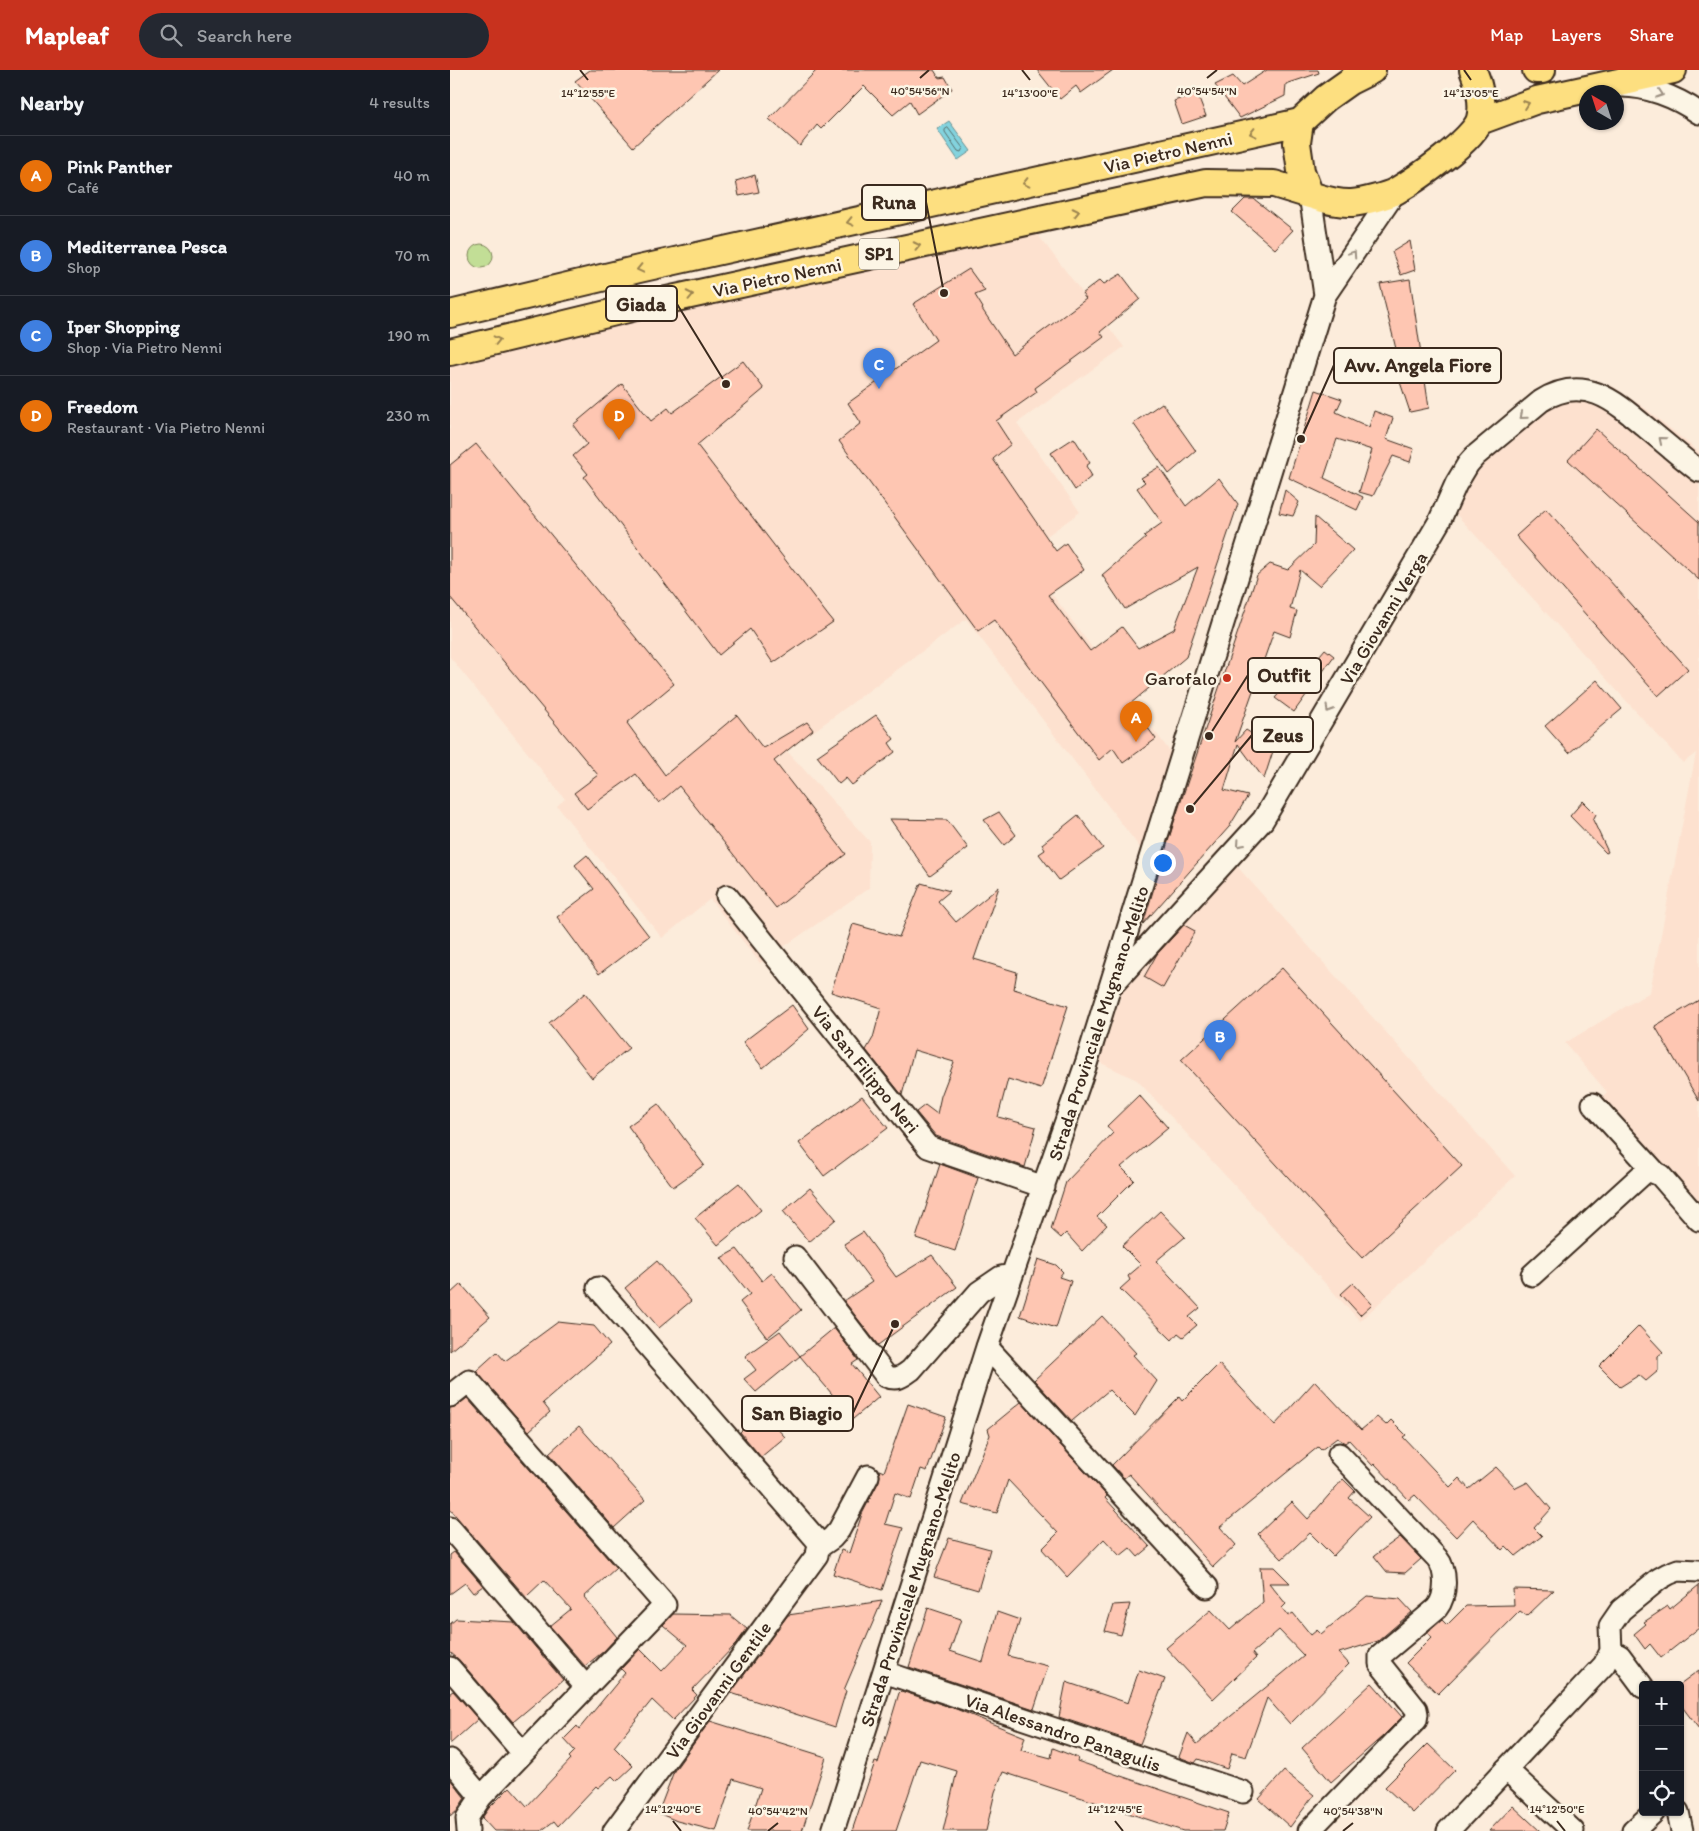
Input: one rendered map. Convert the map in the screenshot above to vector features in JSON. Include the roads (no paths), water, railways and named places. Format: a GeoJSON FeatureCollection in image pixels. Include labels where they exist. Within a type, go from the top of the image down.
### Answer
{"type":"FeatureCollection","features":[{"type":"Feature","properties":{"kind":"main road"},"geometry":{"type":"LineString","coordinates":[[1310,195],[1301,171],[1297,143],[1300,122],[1326,98],[1372,70]]}},
{"type":"Feature","properties":{"kind":"main road"},"geometry":{"type":"LineString","coordinates":[[1395,192],[1466,140],[1480,121],[1479,87],[1473,70]]}},
{"type":"Feature","properties":{"kind":"main road"},"geometry":{"type":"LineString","coordinates":[[1536,70],[1542,70]]}},
{"type":"Feature","properties":{"kind":"main road"},"geometry":{"type":"LineString","coordinates":[[1608,85],[1673,70]]}},
{"type":"Feature","properties":{"kind":"main road"},"geometry":{"type":"LineString","coordinates":[[1480,121],[1537,100],[1579,91]]}},
{"type":"Feature","properties":{"kind":"main road","name":"Via Pietro Nenni"},"geometry":{"type":"LineString","coordinates":[[450,314],[648,267],[1300,122]]}},
{"type":"Feature","properties":{"kind":"main road","name":"Via Pietro Nenni"},"geometry":{"type":"LineString","coordinates":[[450,352],[644,305],[1206,183],[1274,184],[1333,202],[1352,203],[1395,192]]}},
{"type":"Feature","properties":{"kind":"street"},"geometry":{"type":"LineString","coordinates":[[1624,86],[1650,90],[1674,98],[1699,113]]}},
{"type":"Feature","properties":{"kind":"street","name":"Strada Provinciale Mugnano-Melito"},"geometry":{"type":"LineString","coordinates":[[834,1831],[986,1347],[1074,1103],[1325,294],[1395,192]]}},
{"type":"Feature","properties":{"kind":"street","name":"Strada Provinciale Mugnano-Melito"},"geometry":{"type":"LineString","coordinates":[[1310,195],[1325,294]]}},
{"type":"Feature","properties":{"kind":"street","name":"Via Giovanni Verga"},"geometry":{"type":"LineString","coordinates":[[1111,986],[1263,820],[1440,522],[1461,474],[1475,456],[1541,401],[1558,393],[1576,390],[1602,394],[1617,403],[1699,472]]}},
{"type":"Feature","properties":{"kind":"street","name":"Via San Filippo Neri"},"geometry":{"type":"LineString","coordinates":[[727,896],[928,1147],[1044,1187]]}},
{"type":"Feature","properties":{"kind":"street"},"geometry":{"type":"LineString","coordinates":[[1593,1104],[1699,1220]]}},
{"type":"Feature","properties":{"kind":"street"},"geometry":{"type":"LineString","coordinates":[[1532,1275],[1640,1176],[1650,1171],[1655,1172]]}},
{"type":"Feature","properties":{"kind":"street"},"geometry":{"type":"LineString","coordinates":[[795,1257],[886,1376],[892,1379],[903,1377],[911,1370],[980,1292],[1001,1277],[1012,1275]]}},
{"type":"Feature","properties":{"kind":"street"},"geometry":{"type":"LineString","coordinates":[[598,1288],[816,1539],[819,1547]]}},
{"type":"Feature","properties":{"kind":"street"},"geometry":{"type":"LineString","coordinates":[[986,1347],[1207,1587]]}},
{"type":"Feature","properties":{"kind":"street"},"geometry":{"type":"LineString","coordinates":[[450,1396],[469,1381],[665,1605],[481,1797],[467,1818],[468,1831]]}},
{"type":"Feature","properties":{"kind":"street"},"geometry":{"type":"LineString","coordinates":[[1309,1831],[1416,1720],[1416,1709],[1380,1664],[1380,1656],[1437,1608],[1442,1599],[1444,1572],[1437,1558],[1339,1454]]}},
{"type":"Feature","properties":{"kind":"street","name":"Via Giovanni Gentile"},"geometry":{"type":"LineString","coordinates":[[614,1831],[817,1555],[819,1547],[832,1538],[839,1530],[868,1476]]}},
{"type":"Feature","properties":{"kind":"street"},"geometry":{"type":"LineString","coordinates":[[450,1528],[586,1687]]}},
{"type":"Feature","properties":{"kind":"street"},"geometry":{"type":"LineString","coordinates":[[1448,1831],[1601,1669],[1611,1651],[1610,1626],[1621,1610],[1659,1579],[1668,1574],[1678,1570],[1699,1572]]}},
{"type":"Feature","properties":{"kind":"street"},"geometry":{"type":"LineString","coordinates":[[1611,1651],[1620,1656],[1639,1682]]}},
{"type":"Feature","properties":{"kind":"street"},"geometry":{"type":"LineString","coordinates":[[450,1668],[523,1753]]}},
{"type":"Feature","properties":{"kind":"street","name":"Via Alessandro Panagulis"},"geometry":{"type":"LineString","coordinates":[[884,1672],[1243,1792]]}},
{"type":"Feature","properties":{"kind":"street"},"geometry":{"type":"LineString","coordinates":[[450,1760],[481,1797]]}},
{"type":"Feature","properties":{"kind":"street"},"geometry":{"type":"LineString","coordinates":[[1506,1769],[1573,1831]]}},
{"type":"Feature","properties":{"kind":"street"},"geometry":{"type":"LineString","coordinates":[[1633,1831],[1650,1816]]}},
{"type":"Feature","properties":{"kind":"street"},"geometry":{"type":"LineString","coordinates":[[1679,1816],[1682,1831]]}},
{"type":"Feature","properties":{"kind":"water"},"geometry":{"type":"Polygon","coordinates":[[[949,121],[971,151],[958,160],[937,129],[949,121]]]}},
{"type":"Feature","properties":{"kind":"place","name":"Runa"},"geometry":{"type":"Point","coordinates":[944,293]}},
{"type":"Feature","properties":{"kind":"place","name":"Giada"},"geometry":{"type":"Point","coordinates":[726,384]}},
{"type":"Feature","properties":{"kind":"place","name":"Iper Shopping"},"geometry":{"type":"Point","coordinates":[879,389]}},
{"type":"Feature","properties":{"kind":"place","name":"Avv. Angela Fiore"},"geometry":{"type":"Point","coordinates":[1301,439]}},
{"type":"Feature","properties":{"kind":"place","name":"Freedom"},"geometry":{"type":"Point","coordinates":[619,440]}},
{"type":"Feature","properties":{"kind":"place","name":"Garofalo"},"geometry":{"type":"Point","coordinates":[1227,678]}},
{"type":"Feature","properties":{"kind":"place","name":"Outfit"},"geometry":{"type":"Point","coordinates":[1209,736]}},
{"type":"Feature","properties":{"kind":"place","name":"Pink Panther"},"geometry":{"type":"Point","coordinates":[1136,742]}},
{"type":"Feature","properties":{"kind":"place","name":"Zeus"},"geometry":{"type":"Point","coordinates":[1190,809]}},
{"type":"Feature","properties":{"kind":"place","name":"Mediterranea Pesca"},"geometry":{"type":"Point","coordinates":[1220,1061]}},
{"type":"Feature","properties":{"kind":"place","name":"San Biagio"},"geometry":{"type":"Point","coordinates":[895,1324]}}]}
